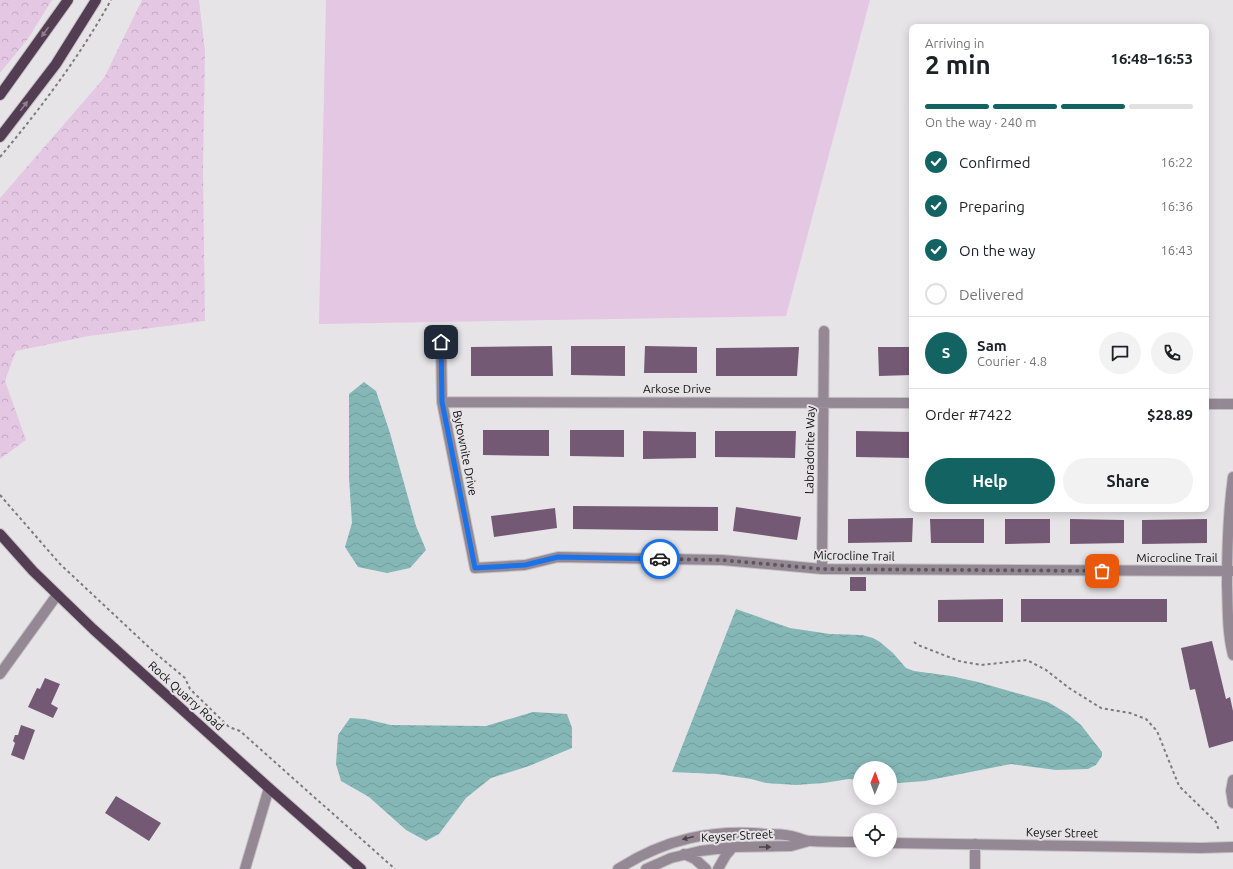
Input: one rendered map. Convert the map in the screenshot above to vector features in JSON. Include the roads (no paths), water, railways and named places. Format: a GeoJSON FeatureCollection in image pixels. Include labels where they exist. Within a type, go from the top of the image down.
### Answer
{"type":"FeatureCollection","features":[{"type":"Feature","properties":{"kind":"main road"},"geometry":{"type":"LineString","coordinates":[[0,95],[68,0]]}},
{"type":"Feature","properties":{"kind":"main road"},"geometry":{"type":"LineString","coordinates":[[0,136],[56,64],[96,0]]}},
{"type":"Feature","properties":{"kind":"main road","name":"Rock Quarry Road"},"geometry":{"type":"LineString","coordinates":[[0,534],[57,595],[136,669],[362,869]]}},
{"type":"Feature","properties":{"kind":"street","name":"Labradorite Way"},"geometry":{"type":"LineString","coordinates":[[822,569],[824,331]]}},
{"type":"Feature","properties":{"kind":"street","name":"Bytownite Drive"},"geometry":{"type":"LineString","coordinates":[[441,342],[442,402],[475,568]]}},
{"type":"Feature","properties":{"kind":"street","name":"Arkose Drive"},"geometry":{"type":"LineString","coordinates":[[442,402],[909,403]]}},
{"type":"Feature","properties":{"kind":"street"},"geometry":{"type":"LineString","coordinates":[[1209,404],[1233,404]]}},
{"type":"Feature","properties":{"kind":"street"},"geometry":{"type":"LineString","coordinates":[[1233,477],[1227,533],[1230,571],[1228,620],[1230,644],[1233,655]]}},
{"type":"Feature","properties":{"kind":"street","name":"Microcline Trail"},"geometry":{"type":"LineString","coordinates":[[475,568],[525,565],[558,557],[722,560],[822,569],[1230,571]]}},
{"type":"Feature","properties":{"kind":"street"},"geometry":{"type":"LineString","coordinates":[[0,674],[57,595]]}},
{"type":"Feature","properties":{"kind":"street"},"geometry":{"type":"LineString","coordinates":[[1233,780],[1231,791],[1233,803]]}},
{"type":"Feature","properties":{"kind":"street"},"geometry":{"type":"LineString","coordinates":[[245,869],[269,788]]}},
{"type":"Feature","properties":{"kind":"street","name":"Keyser Street"},"geometry":{"type":"LineString","coordinates":[[618,869],[662,846],[692,837],[726,832],[791,836],[809,841],[853,842]]}},
{"type":"Feature","properties":{"kind":"street","name":"Keyser Street"},"geometry":{"type":"LineString","coordinates":[[646,869],[684,854],[716,848],[791,846],[809,841]]}},
{"type":"Feature","properties":{"kind":"street","name":"Keyser Street"},"geometry":{"type":"LineString","coordinates":[[897,842],[1201,848],[1233,846]]}},
{"type":"Feature","properties":{"kind":"street"},"geometry":{"type":"LineString","coordinates":[[975,844],[975,869]]}},
{"type":"Feature","properties":{"kind":"street"},"geometry":{"type":"LineString","coordinates":[[718,869],[726,855],[733,847]]}},
{"type":"Feature","properties":{"kind":"street"},"geometry":{"type":"LineString","coordinates":[[684,854],[695,859],[706,869]]}},
{"type":"Feature","properties":{"kind":"water"},"geometry":{"type":"Polygon","coordinates":[[[364,382],[376,391],[390,433],[416,526],[426,550],[410,568],[387,573],[358,567],[345,547],[352,523],[349,478],[349,394],[364,382]]]}},
{"type":"Feature","properties":{"kind":"water"},"geometry":{"type":"Polygon","coordinates":[[[736,609],[790,628],[830,634],[862,635],[873,638],[893,653],[906,668],[914,671],[951,676],[978,682],[1048,702],[1068,714],[1081,725],[1102,752],[1102,756],[1096,765],[1088,769],[1056,770],[1011,764],[925,781],[899,783],[897,783],[897,761],[853,761],[853,779],[796,785],[766,783],[751,779],[717,774],[672,772],[736,609]]]}},
{"type":"Feature","properties":{"kind":"water"},"geometry":{"type":"Polygon","coordinates":[[[533,712],[567,714],[572,728],[572,748],[529,766],[491,778],[466,798],[439,834],[426,841],[406,830],[369,797],[341,781],[336,764],[338,735],[350,718],[365,719],[391,725],[486,726],[533,712]]]}}]}
